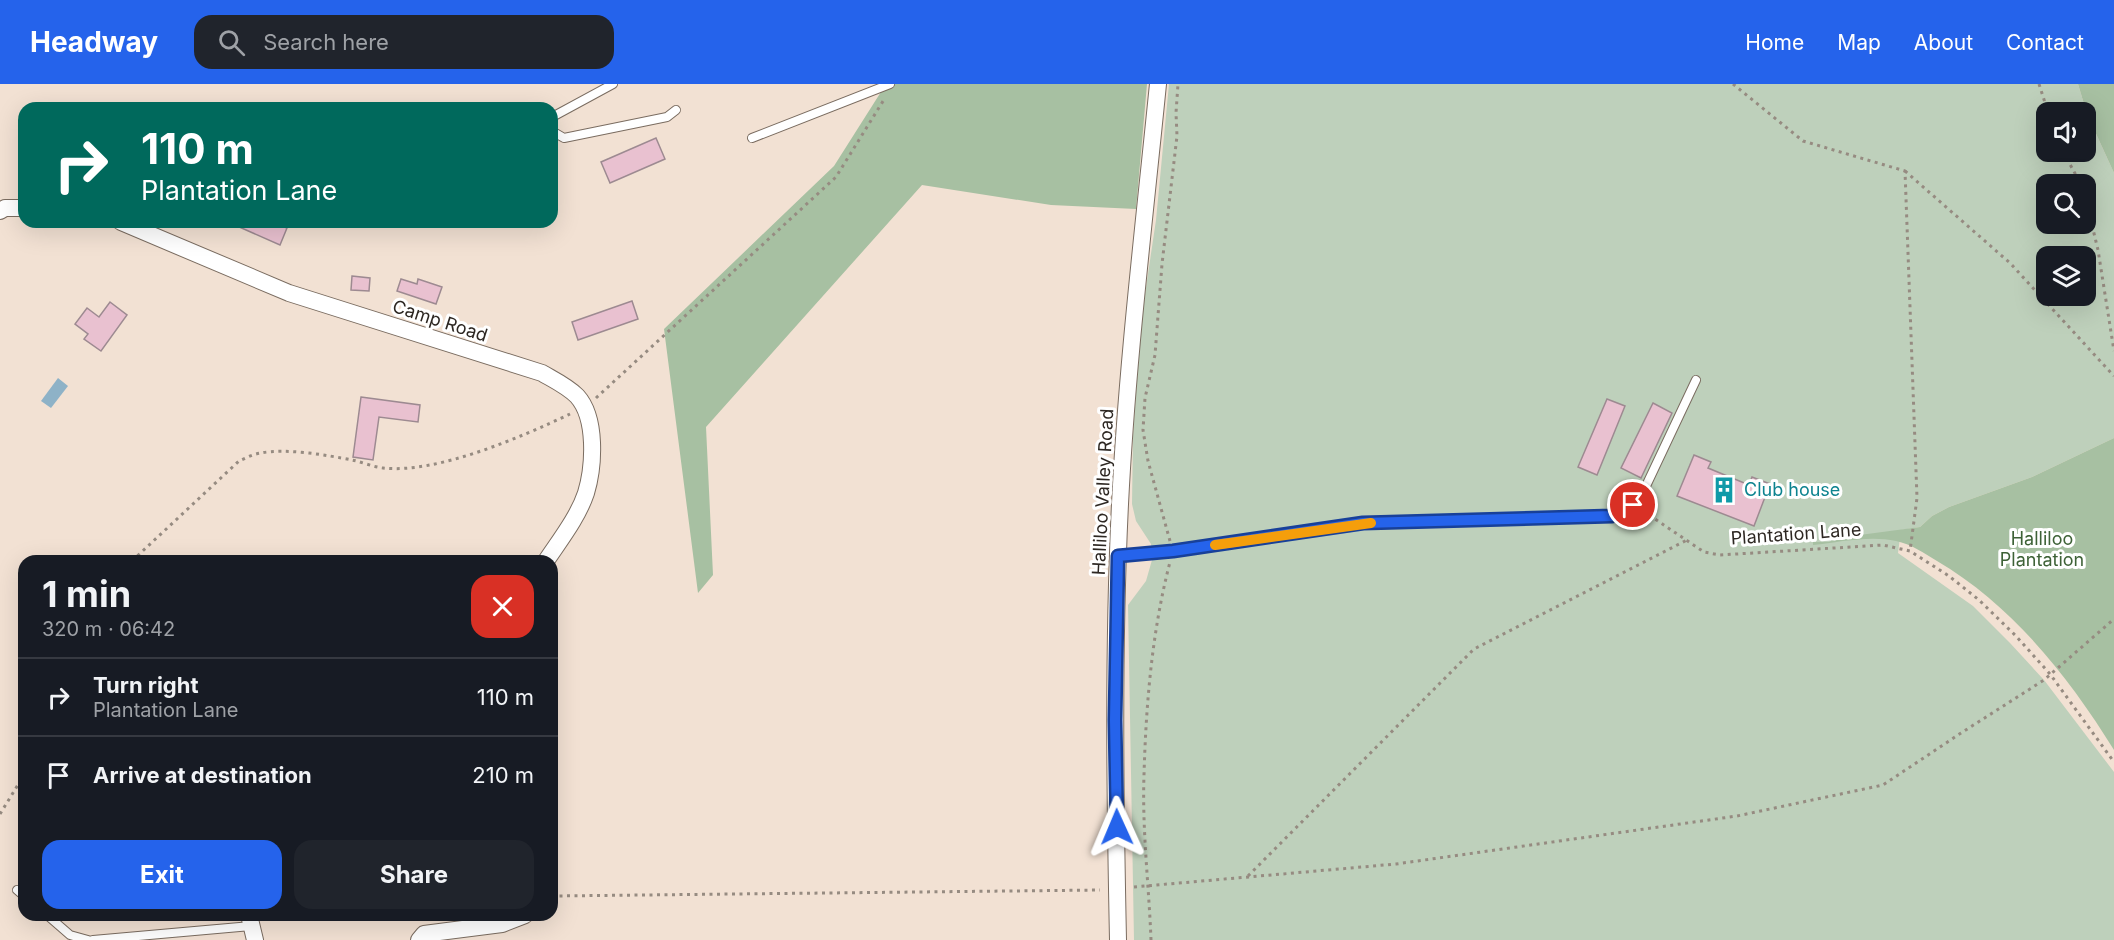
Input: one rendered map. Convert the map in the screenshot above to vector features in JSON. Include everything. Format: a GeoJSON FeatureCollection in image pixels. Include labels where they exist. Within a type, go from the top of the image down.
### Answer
{"type":"FeatureCollection","features":[{"type":"Feature","properties":{"kind":"street","name":"Halliloo Valley Road"},"geometry":{"type":"LineString","coordinates":[[1118,940],[1115,720],[1118,556],[1133,313],[1158,84]]}},
{"type":"Feature","properties":{"kind":"street"},"geometry":{"type":"LineString","coordinates":[[0,211],[5,208],[18,208]]}},
{"type":"Feature","properties":{"kind":"street","name":"Camp Road"},"geometry":{"type":"LineString","coordinates":[[135,228],[289,293],[542,373],[576,395],[585,407]]}},
{"type":"Feature","properties":{"kind":"street"},"geometry":{"type":"LineString","coordinates":[[550,555],[579,508],[585,493],[591,443],[590,423],[585,407]]}},
{"type":"Feature","properties":{"kind":"street"},"geometry":{"type":"LineString","coordinates":[[419,940],[424,934],[502,924],[510,921]]}},
{"type":"Feature","properties":{"kind":"lane"},"geometry":{"type":"LineString","coordinates":[[558,114],[613,84]]}},
{"type":"Feature","properties":{"kind":"lane"},"geometry":{"type":"LineString","coordinates":[[752,138],[889,89]]}},
{"type":"Feature","properties":{"kind":"lane"},"geometry":{"type":"LineString","coordinates":[[558,134],[564,138],[668,117],[676,110]]}},
{"type":"Feature","properties":{"kind":"lane"},"geometry":{"type":"LineString","coordinates":[[1118,556],[1173,551],[1363,523],[1612,516],[1633,505],[1646,486],[1696,380]]}},
{"type":"Feature","properties":{"kind":"lane"},"geometry":{"type":"LineString","coordinates":[[53,921],[70,935],[88,940]]}},
{"type":"Feature","properties":{"kind":"lane"},"geometry":{"type":"LineString","coordinates":[[93,940],[251,927]]}},
{"type":"Feature","properties":{"kind":"path"},"geometry":{"type":"LineString","coordinates":[[1152,940],[1144,777],[1151,663],[1161,596],[1173,551],[1148,461],[1143,430],[1145,398],[1155,355],[1162,264],[1177,136],[1178,84]]}},
{"type":"Feature","properties":{"kind":"path"},"geometry":{"type":"LineString","coordinates":[[1733,84],[1803,141],[1905,171],[2010,263],[2114,376]]}},
{"type":"Feature","properties":{"kind":"path"},"geometry":{"type":"LineString","coordinates":[[2039,84],[2045,102]]}},
{"type":"Feature","properties":{"kind":"path"},"geometry":{"type":"LineString","coordinates":[[138,555],[239,461],[261,453],[283,452],[343,458],[382,468],[425,465],[452,460],[530,433],[585,407],[836,177],[889,89]]}},
{"type":"Feature","properties":{"kind":"path"},"geometry":{"type":"LineString","coordinates":[[1905,171],[1917,498],[1910,551]]}},
{"type":"Feature","properties":{"kind":"path"},"geometry":{"type":"LineString","coordinates":[[2094,234],[2114,351]]}},
{"type":"Feature","properties":{"kind":"path","name":"Plantation Lane"},"geometry":{"type":"LineString","coordinates":[[1633,505],[1704,552],[1720,555],[1883,545],[1910,551],[1949,576],[1978,600],[2050,674],[2114,762]]}},
{"type":"Feature","properties":{"kind":"path"},"geometry":{"type":"LineString","coordinates":[[1248,876],[1474,649],[1686,540]]}},
{"type":"Feature","properties":{"kind":"path"},"geometry":{"type":"LineString","coordinates":[[558,896],[1117,889],[1149,884],[1396,864],[1737,816],[1883,785],[2044,680],[2114,619]]}},
{"type":"Feature","properties":{"kind":"path"},"geometry":{"type":"LineString","coordinates":[[0,814],[18,785]]}},
{"type":"Feature","properties":{"kind":"green space"},"geometry":{"type":"Polygon","coordinates":[[[886,84],[1147,84],[1136,209],[1051,205],[922,185],[706,427],[713,575],[698,593],[664,329],[834,166],[886,84]]]}},
{"type":"Feature","properties":{"kind":"green space"},"geometry":{"type":"Polygon","coordinates":[[[1169,84],[2078,84],[2083,102],[2036,102],[2036,162],[2096,162],[2096,134],[2114,173],[2114,438],[2032,477],[1949,507],[1932,516],[1920,527],[1901,530],[1898,553],[1973,606],[2010,643],[2044,680],[2114,772],[2114,940],[1134,940],[1128,605],[1146,581],[1152,560],[1151,544],[1136,521],[1132,504],[1133,436],[1141,321],[1156,220],[1169,84]]]}},
{"type":"Feature","properties":{"kind":"green space"},"geometry":{"type":"Polygon","coordinates":[[[2078,84],[2114,84],[2114,173],[2096,134],[2096,102],[2083,102],[2078,84]]]}},
{"type":"Feature","properties":{"kind":"green space","name":"Halliloo Plantation"},"geometry":{"type":"Polygon","coordinates":[[[2114,438],[2114,750],[2078,696],[2037,645],[1990,599],[1964,579],[1917,549],[1896,541],[1865,539],[1813,545],[1813,542],[1829,542],[1837,538],[1920,527],[1932,516],[1949,507],[2032,477],[2114,438]]]}},
{"type":"Feature","properties":{"kind":"water"},"geometry":{"type":"Polygon","coordinates":[[[58,378],[68,386],[51,408],[41,401],[58,378]]]}},
{"type":"Feature","properties":{"kind":"building"},"geometry":{"type":"Polygon","coordinates":[[[656,138],[665,159],[610,183],[601,162],[656,138]]]}},
{"type":"Feature","properties":{"kind":"building"},"geometry":{"type":"Polygon","coordinates":[[[242,228],[287,228],[280,245],[242,228]]]}},
{"type":"Feature","properties":{"kind":"building"},"geometry":{"type":"Polygon","coordinates":[[[352,276],[370,278],[369,291],[351,290],[352,276]]]}},
{"type":"Feature","properties":{"kind":"building"},"geometry":{"type":"Polygon","coordinates":[[[401,279],[417,284],[418,279],[442,287],[436,304],[397,291],[401,279]]]}},
{"type":"Feature","properties":{"kind":"building"},"geometry":{"type":"Polygon","coordinates":[[[632,301],[638,319],[578,340],[572,322],[632,301]]]}},
{"type":"Feature","properties":{"kind":"building"},"geometry":{"type":"Polygon","coordinates":[[[110,302],[127,315],[101,351],[84,339],[88,334],[75,324],[87,308],[99,317],[110,302]]]}},
{"type":"Feature","properties":{"kind":"building"},"geometry":{"type":"Polygon","coordinates":[[[361,397],[420,405],[418,422],[379,417],[373,460],[353,457],[361,397]]]}},
{"type":"Feature","properties":{"kind":"building"},"geometry":{"type":"Polygon","coordinates":[[[1607,399],[1625,406],[1597,475],[1578,467],[1607,399]]]}},
{"type":"Feature","properties":{"kind":"building"},"geometry":{"type":"Polygon","coordinates":[[[1653,403],[1672,413],[1641,478],[1621,468],[1653,403]]]}},
{"type":"Feature","properties":{"kind":"building","name":"Club house"},"geometry":{"type":"Polygon","coordinates":[[[1694,455],[1711,462],[1708,468],[1749,485],[1752,477],[1770,484],[1754,526],[1677,496],[1694,455]]]}},
{"type":"Feature","properties":{"kind":"slow traffic"},"geometry":{"type":"LineString","coordinates":[[1215,545],[1371,523]]}},
{"type":"Feature","properties":{"kind":"place","name":"Club house"},"geometry":{"type":"Point","coordinates":[1724,490]}},
{"type":"Feature","properties":{"kind":"route"},"geometry":{"type":"LineString","coordinates":[[1117,827],[1115,720],[1118,556],[1173,551],[1363,523],[1612,516],[1633,505]]}}]}
